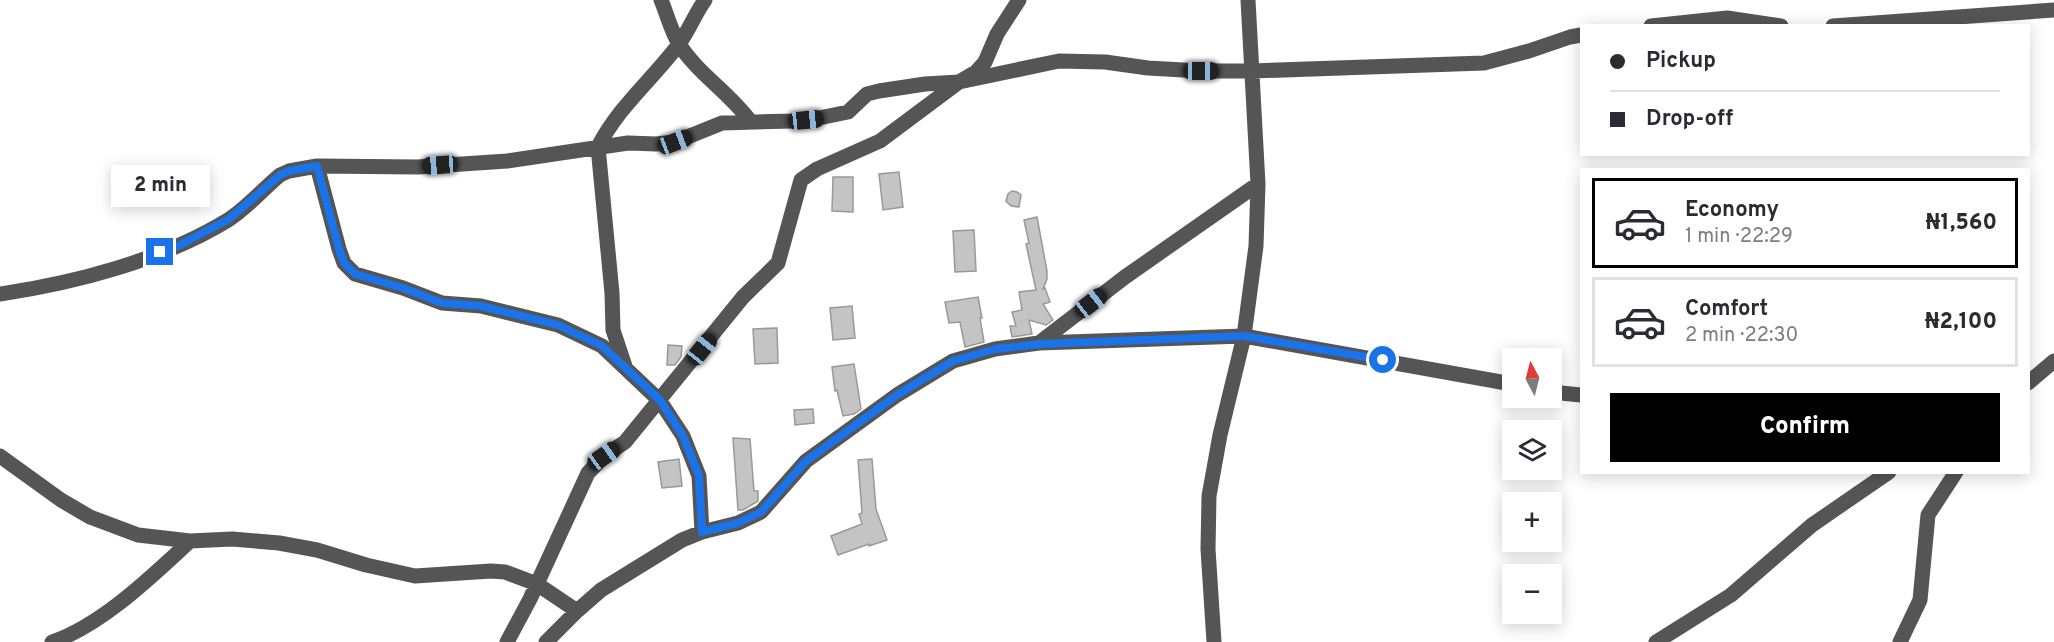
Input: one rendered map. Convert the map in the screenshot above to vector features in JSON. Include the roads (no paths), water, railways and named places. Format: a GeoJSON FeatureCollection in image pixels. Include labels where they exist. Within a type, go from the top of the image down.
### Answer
{"type":"FeatureCollection","features":[{"type":"Feature","properties":{"kind":"street"},"geometry":{"type":"LineString","coordinates":[[661,0],[679,44],[698,66],[738,104],[750,122]]}},
{"type":"Feature","properties":{"kind":"street"},"geometry":{"type":"LineString","coordinates":[[626,369],[613,330],[612,293],[598,147],[621,110],[679,44],[705,0]]}},
{"type":"Feature","properties":{"kind":"street"},"geometry":{"type":"LineString","coordinates":[[507,642],[537,584],[588,473],[604,456],[625,442],[743,297],[778,263],[801,180],[817,169],[880,141],[959,82],[976,72],[985,62],[997,34],[1019,0]]}},
{"type":"Feature","properties":{"kind":"street"},"geometry":{"type":"LineString","coordinates":[[1214,642],[1208,549],[1209,496],[1220,435],[1244,336],[1256,246],[1258,184],[1248,0]]}},
{"type":"Feature","properties":{"kind":"street"},"geometry":{"type":"LineString","coordinates":[[1861,24],[2054,10]]}},
{"type":"Feature","properties":{"kind":"street"},"geometry":{"type":"LineString","coordinates":[[1670,24],[1726,18],[1767,24]]}},
{"type":"Feature","properties":{"kind":"street"},"geometry":{"type":"LineString","coordinates":[[0,294],[52,286],[180,245],[229,219],[280,175],[317,166],[418,167],[507,161],[628,143],[675,142],[722,123],[819,118],[848,112],[867,94],[879,91],[925,84],[959,82],[1059,62],[1105,62],[1148,68],[1252,71],[1484,63],[1580,35]]}},
{"type":"Feature","properties":{"kind":"street"},"geometry":{"type":"LineString","coordinates":[[317,166],[339,249],[344,263],[355,274],[403,288],[442,303],[481,306],[558,325],[602,346],[660,400],[683,436],[699,476],[702,532]]}},
{"type":"Feature","properties":{"kind":"street"},"geometry":{"type":"LineString","coordinates":[[1040,344],[1125,277],[1258,184]]}},
{"type":"Feature","properties":{"kind":"street"},"geometry":{"type":"LineString","coordinates":[[546,642],[601,590],[681,540],[738,523],[761,512],[806,461],[897,395],[953,361],[995,349],[1040,344],[1244,336],[1502,382]]}},
{"type":"Feature","properties":{"kind":"street"},"geometry":{"type":"LineString","coordinates":[[2030,382],[2054,361]]}},
{"type":"Feature","properties":{"kind":"street"},"geometry":{"type":"LineString","coordinates":[[1562,393],[1580,395]]}},
{"type":"Feature","properties":{"kind":"street"},"geometry":{"type":"LineString","coordinates":[[0,456],[61,500],[90,517],[138,535],[190,541],[232,539],[279,543],[317,550],[366,565],[415,576],[505,572],[537,584],[577,611]]}},
{"type":"Feature","properties":{"kind":"street"},"geometry":{"type":"LineString","coordinates":[[1656,642],[1731,595],[1812,525],[1886,474]]}},
{"type":"Feature","properties":{"kind":"street"},"geometry":{"type":"LineString","coordinates":[[1900,642],[1920,600],[1928,516],[1955,474]]}},
{"type":"Feature","properties":{"kind":"street"},"geometry":{"type":"LineString","coordinates":[[52,642],[78,631],[116,604],[190,541]]}}]}
